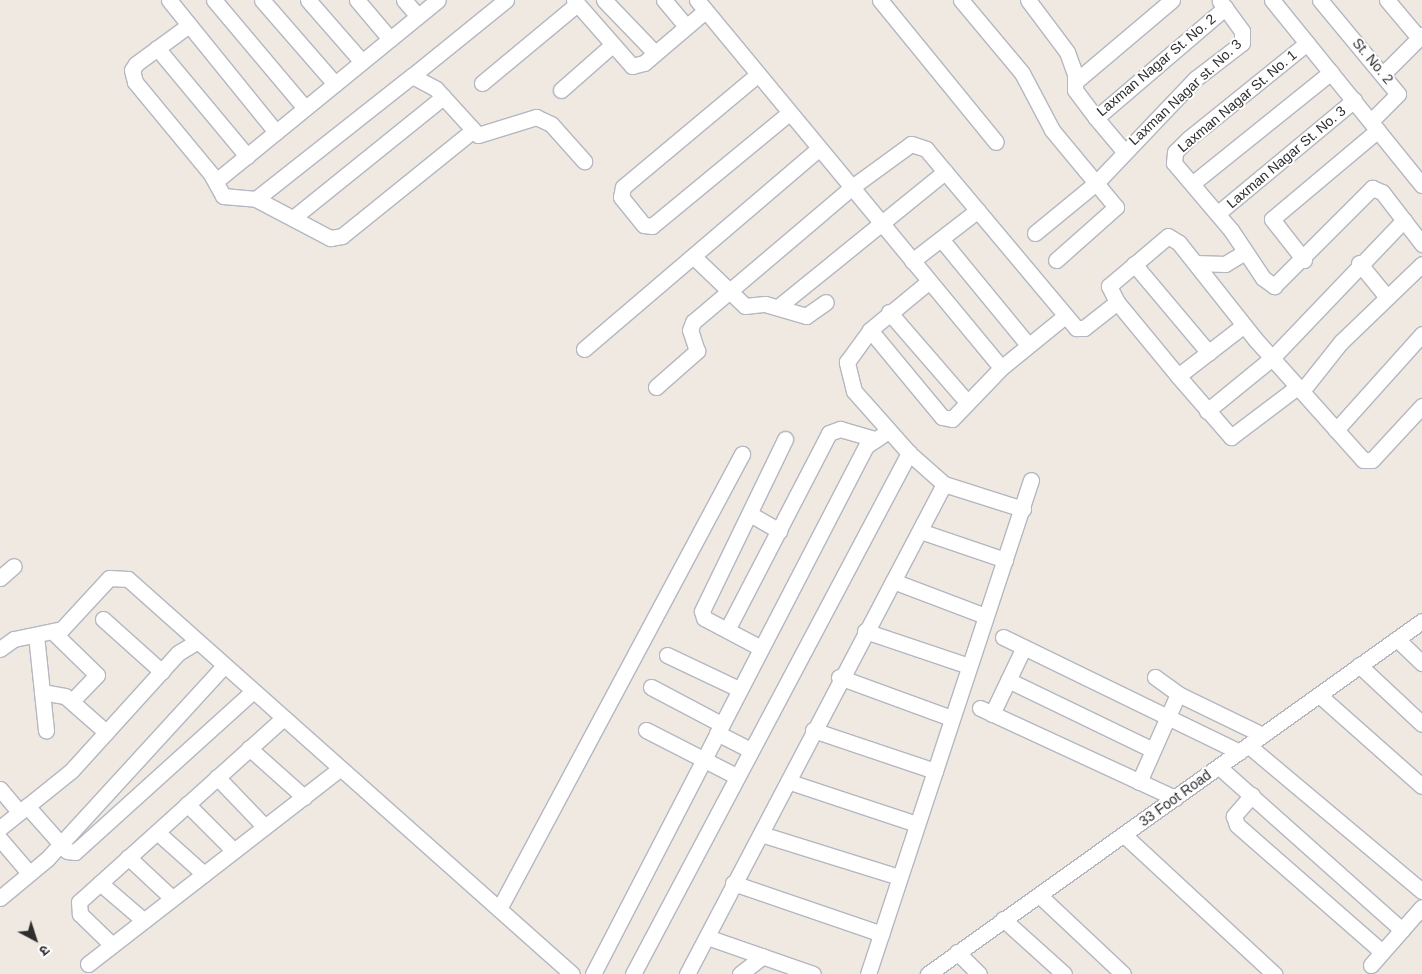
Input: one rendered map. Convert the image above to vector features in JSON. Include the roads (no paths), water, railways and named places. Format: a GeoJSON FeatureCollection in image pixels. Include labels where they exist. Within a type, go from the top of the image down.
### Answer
{"type":"FeatureCollection","features":[{"type":"Feature","properties":{"kind":"street"},"geometry":{"type":"LineString","coordinates":[[169,0],[276,132]]}},
{"type":"Feature","properties":{"kind":"street"},"geometry":{"type":"LineString","coordinates":[[214,0],[305,108]]}},
{"type":"Feature","properties":{"kind":"street"},"geometry":{"type":"LineString","coordinates":[[262,0],[335,84]]}},
{"type":"Feature","properties":{"kind":"street"},"geometry":{"type":"LineString","coordinates":[[308,0],[362,62]]}},
{"type":"Feature","properties":{"kind":"street"},"geometry":{"type":"LineString","coordinates":[[356,0],[390,39]]}},
{"type":"Feature","properties":{"kind":"street"},"geometry":{"type":"LineString","coordinates":[[404,0],[418,16]]}},
{"type":"Feature","properties":{"kind":"street"},"geometry":{"type":"LineString","coordinates":[[216,181],[438,0]]}},
{"type":"Feature","properties":{"kind":"street"},"geometry":{"type":"LineString","coordinates":[[256,198],[506,0]]}},
{"type":"Feature","properties":{"kind":"street"},"geometry":{"type":"LineString","coordinates":[[604,0],[654,52]]}},
{"type":"Feature","properties":{"kind":"street"},"geometry":{"type":"LineString","coordinates":[[664,0],[686,26]]}},
{"type":"Feature","properties":{"kind":"street"},"geometry":{"type":"LineString","coordinates":[[880,0],[996,142]]}},
{"type":"Feature","properties":{"kind":"street"},"geometry":{"type":"LineString","coordinates":[[961,0],[1022,73],[1052,130],[1116,207],[1056,260]]}},
{"type":"Feature","properties":{"kind":"street","name":"Laxman Nagar St. No. 2"},"geometry":{"type":"LineString","coordinates":[[1028,0],[1067,52],[1080,100],[1096,118],[1222,4]]}},
{"type":"Feature","properties":{"kind":"street"},"geometry":{"type":"LineString","coordinates":[[1075,82],[1172,0]]}},
{"type":"Feature","properties":{"kind":"street"},"geometry":{"type":"LineString","coordinates":[[1272,0],[1422,185]]}},
{"type":"Feature","properties":{"kind":"street","name":"St. No. 2"},"geometry":{"type":"LineString","coordinates":[[1320,0],[1384,73],[1398,97],[1374,126]]}},
{"type":"Feature","properties":{"kind":"street"},"geometry":{"type":"LineString","coordinates":[[1384,73],[1421,36],[1387,0]]}},
{"type":"Feature","properties":{"kind":"street"},"geometry":{"type":"LineString","coordinates":[[482,83],[575,2],[632,66],[644,62],[686,26],[700,6],[1001,368]]}},
{"type":"Feature","properties":{"kind":"street","name":"Laxman Nagar st. No. 3"},"geometry":{"type":"LineString","coordinates":[[1035,233],[1097,182],[1124,150],[1195,79],[1242,43],[1242,31],[1222,4]]}},
{"type":"Feature","properties":{"kind":"street"},"geometry":{"type":"LineString","coordinates":[[189,25],[136,64],[132,76],[216,181],[226,197],[256,198],[330,238],[342,236],[472,131]]}},
{"type":"Feature","properties":{"kind":"street","name":"Laxman Nagar St. No. 1"},"geometry":{"type":"LineString","coordinates":[[1193,183],[1174,163],[1175,152],[1188,139],[1307,43]]}},
{"type":"Feature","properties":{"kind":"street"},"geometry":{"type":"LineString","coordinates":[[561,90],[612,45]]}},
{"type":"Feature","properties":{"kind":"street"},"geometry":{"type":"LineString","coordinates":[[157,48],[247,156]]}},
{"type":"Feature","properties":{"kind":"street"},"geometry":{"type":"LineString","coordinates":[[1331,72],[1193,183],[1218,213],[1245,252],[1274,286],[1304,260],[1372,188],[1382,192],[1422,244]]}},
{"type":"Feature","properties":{"kind":"street"},"geometry":{"type":"LineString","coordinates":[[757,75],[623,187],[621,198],[644,225],[652,226],[788,114]]}},
{"type":"Feature","properties":{"kind":"street"},"geometry":{"type":"LineString","coordinates":[[412,76],[443,98],[472,131],[484,137],[536,116],[551,124],[584,161]]}},
{"type":"Feature","properties":{"kind":"street"},"geometry":{"type":"LineString","coordinates":[[293,218],[443,98]]}},
{"type":"Feature","properties":{"kind":"street","name":"Laxman Nagar St. No. 3"},"geometry":{"type":"LineString","coordinates":[[1218,213],[1354,100]]}},
{"type":"Feature","properties":{"kind":"street","name":"Laxman Nagar st. No. 3"},"geometry":{"type":"LineString","coordinates":[[1096,118],[1124,150]]}},
{"type":"Feature","properties":{"kind":"street"},"geometry":{"type":"LineString","coordinates":[[1304,260],[1272,219],[1374,126]]}},
{"type":"Feature","properties":{"kind":"street"},"geometry":{"type":"LineString","coordinates":[[656,387],[697,351],[690,326],[726,293],[852,187],[911,144],[926,149],[1065,316],[1081,330],[1117,302]]}},
{"type":"Feature","properties":{"kind":"street"},"geometry":{"type":"LineString","coordinates":[[584,349],[695,258],[818,149]]}},
{"type":"Feature","properties":{"kind":"street"},"geometry":{"type":"LineString","coordinates":[[778,307],[945,172]]}},
{"type":"Feature","properties":{"kind":"street"},"geometry":{"type":"LineString","coordinates":[[912,262],[978,210]]}},
{"type":"Feature","properties":{"kind":"street"},"geometry":{"type":"LineString","coordinates":[[1207,411],[1272,358],[1359,263],[1404,220]]}},
{"type":"Feature","properties":{"kind":"street"},"geometry":{"type":"LineString","coordinates":[[1422,264],[1386,296],[1299,389],[1236,437],[1225,433],[1108,289],[1134,264],[1168,236],[1174,238],[1272,358],[1299,389],[1336,430],[1368,462],[1422,406]]}},
{"type":"Feature","properties":{"kind":"street"},"geometry":{"type":"LineString","coordinates":[[941,239],[1028,345]]}},
{"type":"Feature","properties":{"kind":"street"},"geometry":{"type":"LineString","coordinates":[[1195,263],[1225,264],[1245,252]]}},
{"type":"Feature","properties":{"kind":"street"},"geometry":{"type":"LineString","coordinates":[[695,258],[726,293],[745,306],[778,307],[806,316],[826,302]]}},
{"type":"Feature","properties":{"kind":"street"},"geometry":{"type":"LineString","coordinates":[[1359,263],[1386,296]]}},
{"type":"Feature","properties":{"kind":"street"},"geometry":{"type":"LineString","coordinates":[[1134,264],[1209,353]]}},
{"type":"Feature","properties":{"kind":"street"},"geometry":{"type":"LineString","coordinates":[[928,282],[889,312],[870,330],[847,362],[848,378],[888,431],[909,453],[944,484],[1023,509]]}},
{"type":"Feature","properties":{"kind":"street"},"geometry":{"type":"LineString","coordinates":[[889,312],[966,401]]}},
{"type":"Feature","properties":{"kind":"street"},"geometry":{"type":"LineString","coordinates":[[870,330],[942,417],[952,419],[966,401],[1001,368],[1065,316]]}},
{"type":"Feature","properties":{"kind":"street"},"geometry":{"type":"LineString","coordinates":[[1178,376],[1244,325]]}},
{"type":"Feature","properties":{"kind":"street"},"geometry":{"type":"LineString","coordinates":[[1336,430],[1422,334]]}},
{"type":"Feature","properties":{"kind":"street"},"geometry":{"type":"LineString","coordinates":[[727,630],[829,433],[840,428],[872,438]]}},
{"type":"Feature","properties":{"kind":"street"},"geometry":{"type":"LineString","coordinates":[[593,974],[704,760],[759,647],[872,438],[888,431]]}},
{"type":"Feature","properties":{"kind":"street"},"geometry":{"type":"LineString","coordinates":[[759,647],[704,618],[702,611],[750,514],[784,439]]}},
{"type":"Feature","properties":{"kind":"street"},"geometry":{"type":"LineString","coordinates":[[633,974],[736,776],[909,453]]}},
{"type":"Feature","properties":{"kind":"street"},"geometry":{"type":"LineString","coordinates":[[499,909],[742,454]]}},
{"type":"Feature","properties":{"kind":"street"},"geometry":{"type":"LineString","coordinates":[[868,974],[1031,480]]}},
{"type":"Feature","properties":{"kind":"street"},"geometry":{"type":"LineString","coordinates":[[688,974],[733,883],[790,782],[839,677],[893,581],[944,484]]}},
{"type":"Feature","properties":{"kind":"street"},"geometry":{"type":"LineString","coordinates":[[750,514],[779,531]]}},
{"type":"Feature","properties":{"kind":"street"},"geometry":{"type":"LineString","coordinates":[[920,531],[1006,560]]}},
{"type":"Feature","properties":{"kind":"street"},"geometry":{"type":"LineString","coordinates":[[0,578],[14,566]]}},
{"type":"Feature","properties":{"kind":"street"},"geometry":{"type":"LineString","coordinates":[[0,649],[14,639],[54,633],[69,624],[109,578],[122,576],[572,974]]}},
{"type":"Feature","properties":{"kind":"street"},"geometry":{"type":"LineString","coordinates":[[893,581],[985,616]]}},
{"type":"Feature","properties":{"kind":"street"},"geometry":{"type":"LineString","coordinates":[[103,619],[162,672]]}},
{"type":"Feature","properties":{"kind":"street","name":"33 Foot Road"},"geometry":{"type":"LineString","coordinates":[[928,974],[1422,621]]}},
{"type":"Feature","properties":{"kind":"street"},"geometry":{"type":"LineString","coordinates":[[865,631],[969,666]]}},
{"type":"Feature","properties":{"kind":"street"},"geometry":{"type":"LineString","coordinates":[[54,633],[96,676],[72,702]]}},
{"type":"Feature","properties":{"kind":"street"},"geometry":{"type":"LineString","coordinates":[[36,635],[46,730]]}},
{"type":"Feature","properties":{"kind":"street"},"geometry":{"type":"LineString","coordinates":[[1003,637],[1244,749],[1422,892]]}},
{"type":"Feature","properties":{"kind":"street"},"geometry":{"type":"LineString","coordinates":[[1397,639],[1422,663]]}},
{"type":"Feature","properties":{"kind":"street"},"geometry":{"type":"LineString","coordinates":[[0,828],[71,770],[184,647],[196,642]]}},
{"type":"Feature","properties":{"kind":"street"},"geometry":{"type":"LineString","coordinates":[[1024,647],[1008,680],[986,711],[1175,798]]}},
{"type":"Feature","properties":{"kind":"street"},"geometry":{"type":"LineString","coordinates":[[667,655],[739,689]]}},
{"type":"Feature","properties":{"kind":"street"},"geometry":{"type":"LineString","coordinates":[[1359,665],[1422,724]]}},
{"type":"Feature","properties":{"kind":"street"},"geometry":{"type":"LineString","coordinates":[[0,898],[60,844],[223,666]]}},
{"type":"Feature","properties":{"kind":"street"},"geometry":{"type":"LineString","coordinates":[[839,677],[951,718]]}},
{"type":"Feature","properties":{"kind":"street"},"geometry":{"type":"LineString","coordinates":[[1155,677],[1178,694],[1263,735]]}},
{"type":"Feature","properties":{"kind":"street"},"geometry":{"type":"LineString","coordinates":[[1008,680],[1153,750]]}},
{"type":"Feature","properties":{"kind":"street"},"geometry":{"type":"LineString","coordinates":[[651,687],[719,728],[751,750]]}},
{"type":"Feature","properties":{"kind":"street"},"geometry":{"type":"LineString","coordinates":[[42,692],[72,702],[106,732]]}},
{"type":"Feature","properties":{"kind":"street"},"geometry":{"type":"LineString","coordinates":[[0,789],[71,853],[80,849],[252,692]]}},
{"type":"Feature","properties":{"kind":"street"},"geometry":{"type":"LineString","coordinates":[[1139,782],[1178,694]]}},
{"type":"Feature","properties":{"kind":"street"},"geometry":{"type":"LineString","coordinates":[[1319,695],[1422,786]]}},
{"type":"Feature","properties":{"kind":"street"},"geometry":{"type":"LineString","coordinates":[[112,945],[77,910],[79,902],[282,718]]}},
{"type":"Feature","properties":{"kind":"street"},"geometry":{"type":"LineString","coordinates":[[646,730],[736,776]]}},
{"type":"Feature","properties":{"kind":"street"},"geometry":{"type":"LineString","coordinates":[[813,730],[935,771]]}},
{"type":"Feature","properties":{"kind":"street"},"geometry":{"type":"LineString","coordinates":[[249,748],[304,796]]}},
{"type":"Feature","properties":{"kind":"street"},"geometry":{"type":"LineString","coordinates":[[1218,767],[1252,795],[1402,930]]}},
{"type":"Feature","properties":{"kind":"street"},"geometry":{"type":"LineString","coordinates":[[88,964],[339,769]]}},
{"type":"Feature","properties":{"kind":"street"},"geometry":{"type":"LineString","coordinates":[[217,777],[266,826]]}},
{"type":"Feature","properties":{"kind":"street"},"geometry":{"type":"LineString","coordinates":[[790,782],[916,824]]}},
{"type":"Feature","properties":{"kind":"street"},"geometry":{"type":"LineString","coordinates":[[1252,795],[1234,816],[1237,825],[1382,952]]}},
{"type":"Feature","properties":{"kind":"street"},"geometry":{"type":"LineString","coordinates":[[187,804],[234,851]]}},
{"type":"Feature","properties":{"kind":"street"},"geometry":{"type":"LineString","coordinates":[[157,832],[204,874]]}},
{"type":"Feature","properties":{"kind":"street"},"geometry":{"type":"LineString","coordinates":[[761,834],[899,877]]}},
{"type":"Feature","properties":{"kind":"street"},"geometry":{"type":"LineString","coordinates":[[1124,835],[1274,974]]}},
{"type":"Feature","properties":{"kind":"street"},"geometry":{"type":"LineString","coordinates":[[0,839],[29,873]]}},
{"type":"Feature","properties":{"kind":"street"},"geometry":{"type":"LineString","coordinates":[[128,857],[172,898]]}},
{"type":"Feature","properties":{"kind":"street"},"geometry":{"type":"LineString","coordinates":[[100,883],[143,920]]}},
{"type":"Feature","properties":{"kind":"street"},"geometry":{"type":"LineString","coordinates":[[733,883],[882,934]]}},
{"type":"Feature","properties":{"kind":"street"},"geometry":{"type":"LineString","coordinates":[[1039,895],[1123,974]]}},
{"type":"Feature","properties":{"kind":"street"},"geometry":{"type":"LineString","coordinates":[[1371,965],[1422,906]]}},
{"type":"Feature","properties":{"kind":"street"},"geometry":{"type":"LineString","coordinates":[[1003,919],[1064,974]]}},
{"type":"Feature","properties":{"kind":"street"},"geometry":{"type":"LineString","coordinates":[[707,937],[813,974]]}},
{"type":"Feature","properties":{"kind":"street"},"geometry":{"type":"LineString","coordinates":[[957,952],[979,974]]}},
{"type":"Feature","properties":{"kind":"street"},"geometry":{"type":"LineString","coordinates":[[740,974],[763,956]]}}]}
